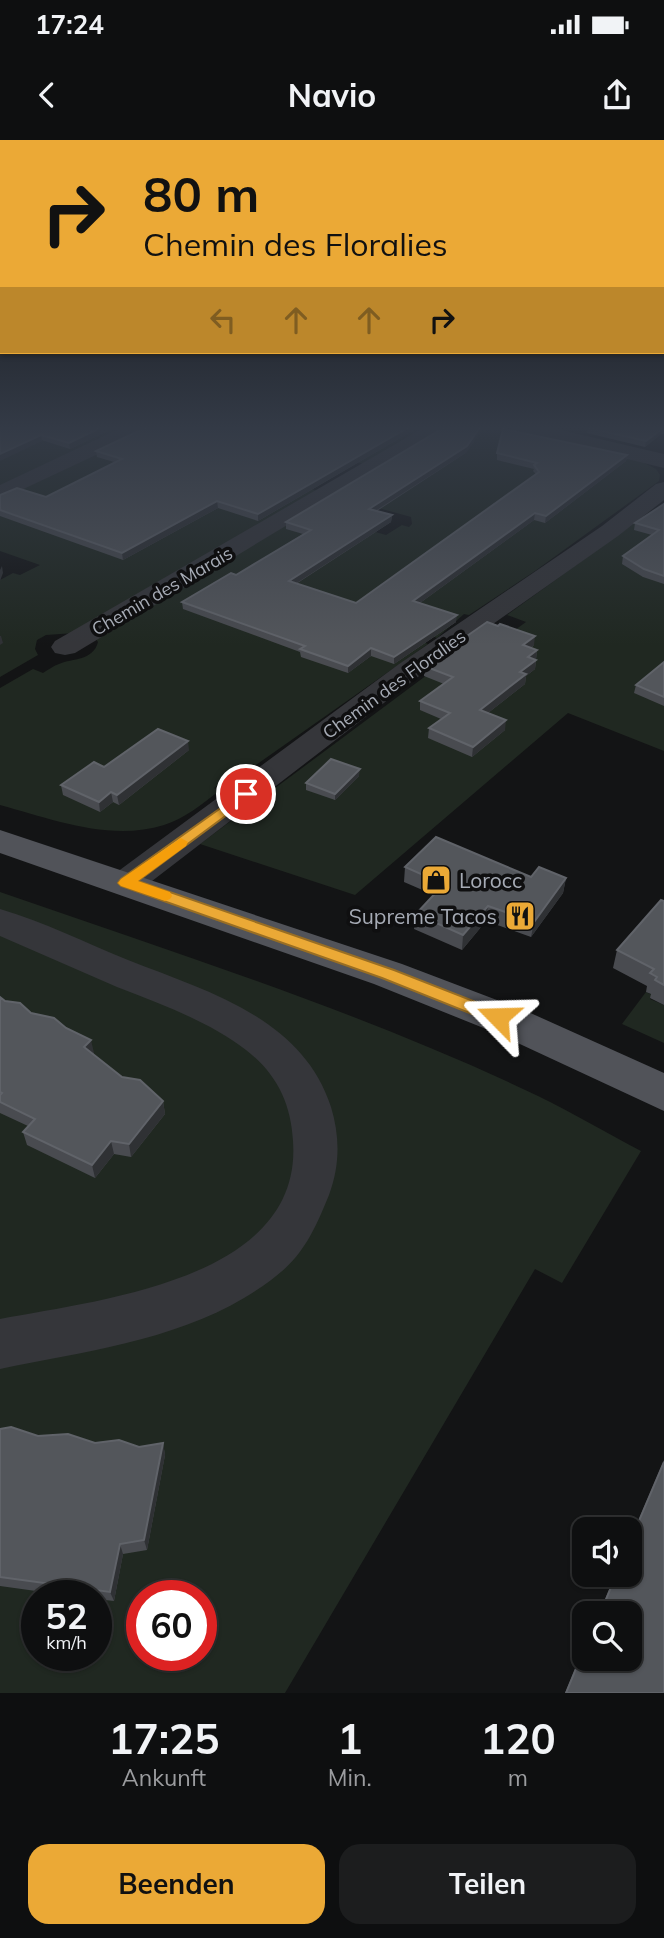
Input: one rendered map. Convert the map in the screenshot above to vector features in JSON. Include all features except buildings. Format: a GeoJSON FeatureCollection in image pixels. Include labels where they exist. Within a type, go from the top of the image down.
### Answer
{"type":"FeatureCollection","features":[{"type":"Feature","properties":{"kind":"main road"},"geometry":{"type":"LineString","coordinates":[[0,842],[388,974],[511,1023],[664,1093]]}},
{"type":"Feature","properties":{"kind":"street","name":"Chemin des Marais"},"geometry":{"type":"LineString","coordinates":[[65,648],[317,499]]}},
{"type":"Feature","properties":{"kind":"street","name":"Chemin des Floralies"},"geometry":{"type":"LineString","coordinates":[[126,883],[409,670],[610,531],[651,499]]}},
{"type":"Feature","properties":{"kind":"street"},"geometry":{"type":"LineString","coordinates":[[0,922],[186,999],[230,1019],[261,1040],[287,1063],[304,1086],[315,1122],[317,1159],[307,1192],[285,1238],[247,1272],[180,1303],[0,1343]]}},
{"type":"Feature","properties":{"kind":"shaded area"},"geometry":{"type":"Polygon","coordinates":[[[0,499],[303,499],[75,633],[46,635],[37,640],[35,649],[38,655],[0,677],[0,580],[13,573],[20,575],[40,565],[0,551],[0,499]]]}},
{"type":"Feature","properties":{"kind":"shaded area"},"geometry":{"type":"Polygon","coordinates":[[[348,499],[634,499],[535,571],[469,615],[464,614],[437,638],[420,632],[413,638],[428,644],[236,779],[231,777],[214,788],[219,791],[179,819],[144,830],[102,830],[0,805],[0,688],[33,669],[43,673],[64,662],[87,656],[98,642],[95,638],[292,521],[320,516],[386,535],[402,525],[409,527],[412,524],[411,517],[348,499]]]}},
{"type":"Feature","properties":{"kind":"shaded area"},"geometry":{"type":"Polygon","coordinates":[[[640,519],[664,526],[664,751],[568,713],[355,895],[200,844],[482,634],[508,635],[526,622],[507,615],[640,519]]]}},
{"type":"Feature","properties":{"kind":"shaded area"},"geometry":{"type":"Polygon","coordinates":[[[0,892],[272,986],[406,1038],[538,1096],[641,1151],[562,1283],[535,1269],[285,1693],[0,1693],[0,892]]]}},
{"type":"Feature","properties":{"kind":"shaded area"},"geometry":{"type":"Polygon","coordinates":[[[646,992],[652,995],[650,999],[664,1005],[664,1043],[622,1024],[646,992]]]}},
{"type":"Feature","properties":{"kind":"slow traffic"},"geometry":{"type":"LineString","coordinates":[[165,896],[126,883],[181,842]]}},
{"type":"Feature","properties":{"kind":"place","name":"Lorocc"},"geometry":{"type":"Point","coordinates":[436,880]}},
{"type":"Feature","properties":{"kind":"place","name":"Supreme Tacos"},"geometry":{"type":"Point","coordinates":[520,916]}},
{"type":"Feature","properties":{"kind":"route"},"geometry":{"type":"LineString","coordinates":[[246,794],[126,883],[320,949],[498,1017]]}}]}
